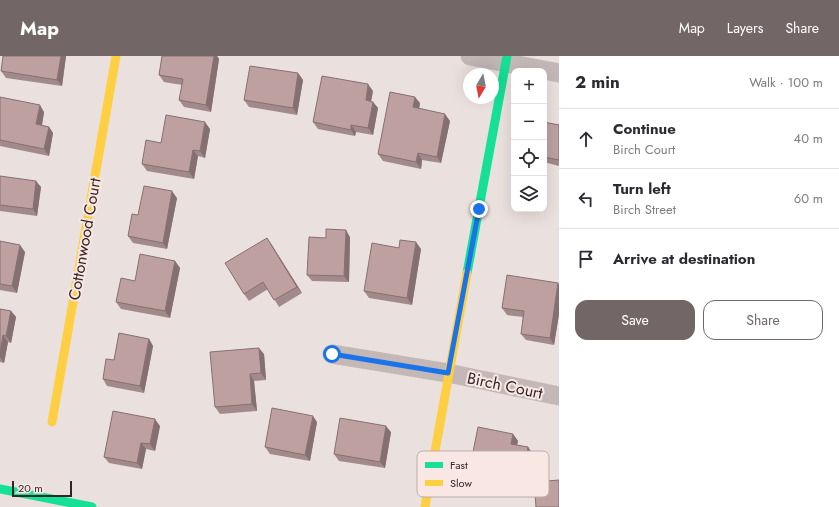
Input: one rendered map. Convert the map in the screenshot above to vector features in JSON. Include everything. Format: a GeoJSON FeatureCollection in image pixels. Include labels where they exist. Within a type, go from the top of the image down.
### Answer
{"type":"FeatureCollection","features":[{"type":"Feature","properties":{"kind":"street","name":"Cottonwood Court"},"geometry":{"type":"LineString","coordinates":[[52,422],[116,56]]}},
{"type":"Feature","properties":{"kind":"street"},"geometry":{"type":"LineString","coordinates":[[470,56],[506,59],[559,73]]}},
{"type":"Feature","properties":{"kind":"street"},"geometry":{"type":"LineString","coordinates":[[435,451],[506,59]]}},
{"type":"Feature","properties":{"kind":"street","name":"Birch Court"},"geometry":{"type":"LineString","coordinates":[[332,354],[448,373],[559,396]]}},
{"type":"Feature","properties":{"kind":"street"},"geometry":{"type":"LineString","coordinates":[[0,490],[92,507]]}},
{"type":"Feature","properties":{"kind":"street"},"geometry":{"type":"LineString","coordinates":[[425,507],[427,497]]}},
{"type":"Feature","properties":{"kind":"building"},"geometry":{"type":"Polygon","coordinates":[[[3,56],[61,56],[57,80],[1,71],[3,56]]]}},
{"type":"Feature","properties":{"kind":"building"},"geometry":{"type":"Polygon","coordinates":[[[162,56],[214,56],[206,105],[179,100],[183,79],[159,75],[162,56]]]}},
{"type":"Feature","properties":{"kind":"building"},"geometry":{"type":"Polygon","coordinates":[[[250,66],[298,73],[293,108],[244,100],[250,66]]]}},
{"type":"Feature","properties":{"kind":"building"},"geometry":{"type":"Polygon","coordinates":[[[322,76],[368,84],[366,100],[373,102],[368,128],[351,125],[351,130],[313,122],[322,76]]]}},
{"type":"Feature","properties":{"kind":"building"},"geometry":{"type":"Polygon","coordinates":[[[390,92],[415,97],[413,107],[445,114],[437,157],[418,153],[416,162],[378,154],[390,92]]]}},
{"type":"Feature","properties":{"kind":"building"},"geometry":{"type":"Polygon","coordinates":[[[0,97],[40,105],[36,124],[49,127],[44,149],[0,140],[0,97]]]}},
{"type":"Feature","properties":{"kind":"building"},"geometry":{"type":"Polygon","coordinates":[[[166,115],[205,122],[200,151],[193,150],[189,172],[142,164],[146,140],[161,143],[166,115]]]}},
{"type":"Feature","properties":{"kind":"building"},"geometry":{"type":"Polygon","coordinates":[[[547,123],[559,125],[559,160],[547,158],[547,123]]]}},
{"type":"Feature","properties":{"kind":"building"},"geometry":{"type":"Polygon","coordinates":[[[0,176],[36,181],[33,209],[0,205],[0,176]]]}},
{"type":"Feature","properties":{"kind":"building"},"geometry":{"type":"Polygon","coordinates":[[[144,186],[172,191],[163,243],[128,236],[132,214],[138,215],[144,186]]]}},
{"type":"Feature","properties":{"kind":"building"},"geometry":{"type":"Polygon","coordinates":[[[326,229],[346,230],[344,276],[307,275],[309,237],[326,238],[326,229]]]}},
{"type":"Feature","properties":{"kind":"building"},"geometry":{"type":"Polygon","coordinates":[[[267,238],[297,287],[274,300],[263,282],[244,294],[225,263],[267,238]]]}},
{"type":"Feature","properties":{"kind":"building"},"geometry":{"type":"Polygon","coordinates":[[[400,240],[416,242],[407,298],[364,291],[372,243],[399,248],[400,240]]]}},
{"type":"Feature","properties":{"kind":"building"},"geometry":{"type":"Polygon","coordinates":[[[0,241],[20,245],[12,286],[0,284],[0,241]]]}},
{"type":"Feature","properties":{"kind":"building"},"geometry":{"type":"Polygon","coordinates":[[[140,254],[175,261],[165,311],[116,302],[121,278],[135,281],[140,254]]]}},
{"type":"Feature","properties":{"kind":"building"},"geometry":{"type":"Polygon","coordinates":[[[507,275],[558,283],[550,338],[521,334],[524,311],[502,308],[507,275]]]}},
{"type":"Feature","properties":{"kind":"building"},"geometry":{"type":"Polygon","coordinates":[[[0,309],[11,311],[6,336],[3,335],[0,353],[0,309]]]}},
{"type":"Feature","properties":{"kind":"building"},"geometry":{"type":"Polygon","coordinates":[[[119,333],[149,339],[140,386],[103,379],[106,359],[114,360],[119,333]]]}},
{"type":"Feature","properties":{"kind":"building"},"geometry":{"type":"Polygon","coordinates":[[[259,348],[261,373],[250,374],[252,404],[215,407],[210,352],[259,348]]]}},
{"type":"Feature","properties":{"kind":"building"},"geometry":{"type":"Polygon","coordinates":[[[272,408],[313,416],[305,455],[265,447],[272,408]]]}},
{"type":"Feature","properties":{"kind":"building"},"geometry":{"type":"Polygon","coordinates":[[[113,411],[155,419],[150,444],[141,443],[137,463],[104,457],[113,411]]]}},
{"type":"Feature","properties":{"kind":"building"},"geometry":{"type":"Polygon","coordinates":[[[340,418],[386,426],[380,462],[334,454],[340,418]]]}},
{"type":"Feature","properties":{"kind":"building"},"geometry":{"type":"Polygon","coordinates":[[[478,427],[513,434],[511,444],[528,447],[527,451],[473,451],[478,427]]]}},
{"type":"Feature","properties":{"kind":"building"},"geometry":{"type":"Polygon","coordinates":[[[559,480],[559,507],[536,507],[535,497],[549,497],[549,481],[559,480]]]}},
{"type":"Feature","properties":{"kind":"traffic: fast"},"geometry":{"type":"LineString","coordinates":[[467,273],[507,56]]}},
{"type":"Feature","properties":{"kind":"traffic: fast"},"geometry":{"type":"LineString","coordinates":[[0,489],[92,507]]}},
{"type":"Feature","properties":{"kind":"traffic: slow"},"geometry":{"type":"LineString","coordinates":[[52,422],[116,56]]}},
{"type":"Feature","properties":{"kind":"traffic: slow"},"geometry":{"type":"LineString","coordinates":[[435,451],[467,273]]}},
{"type":"Feature","properties":{"kind":"traffic: slow"},"geometry":{"type":"LineString","coordinates":[[425,507],[427,497]]}},
{"type":"Feature","properties":{"kind":"route"},"geometry":{"type":"LineString","coordinates":[[332,354],[448,373],[479,209]]}}]}
